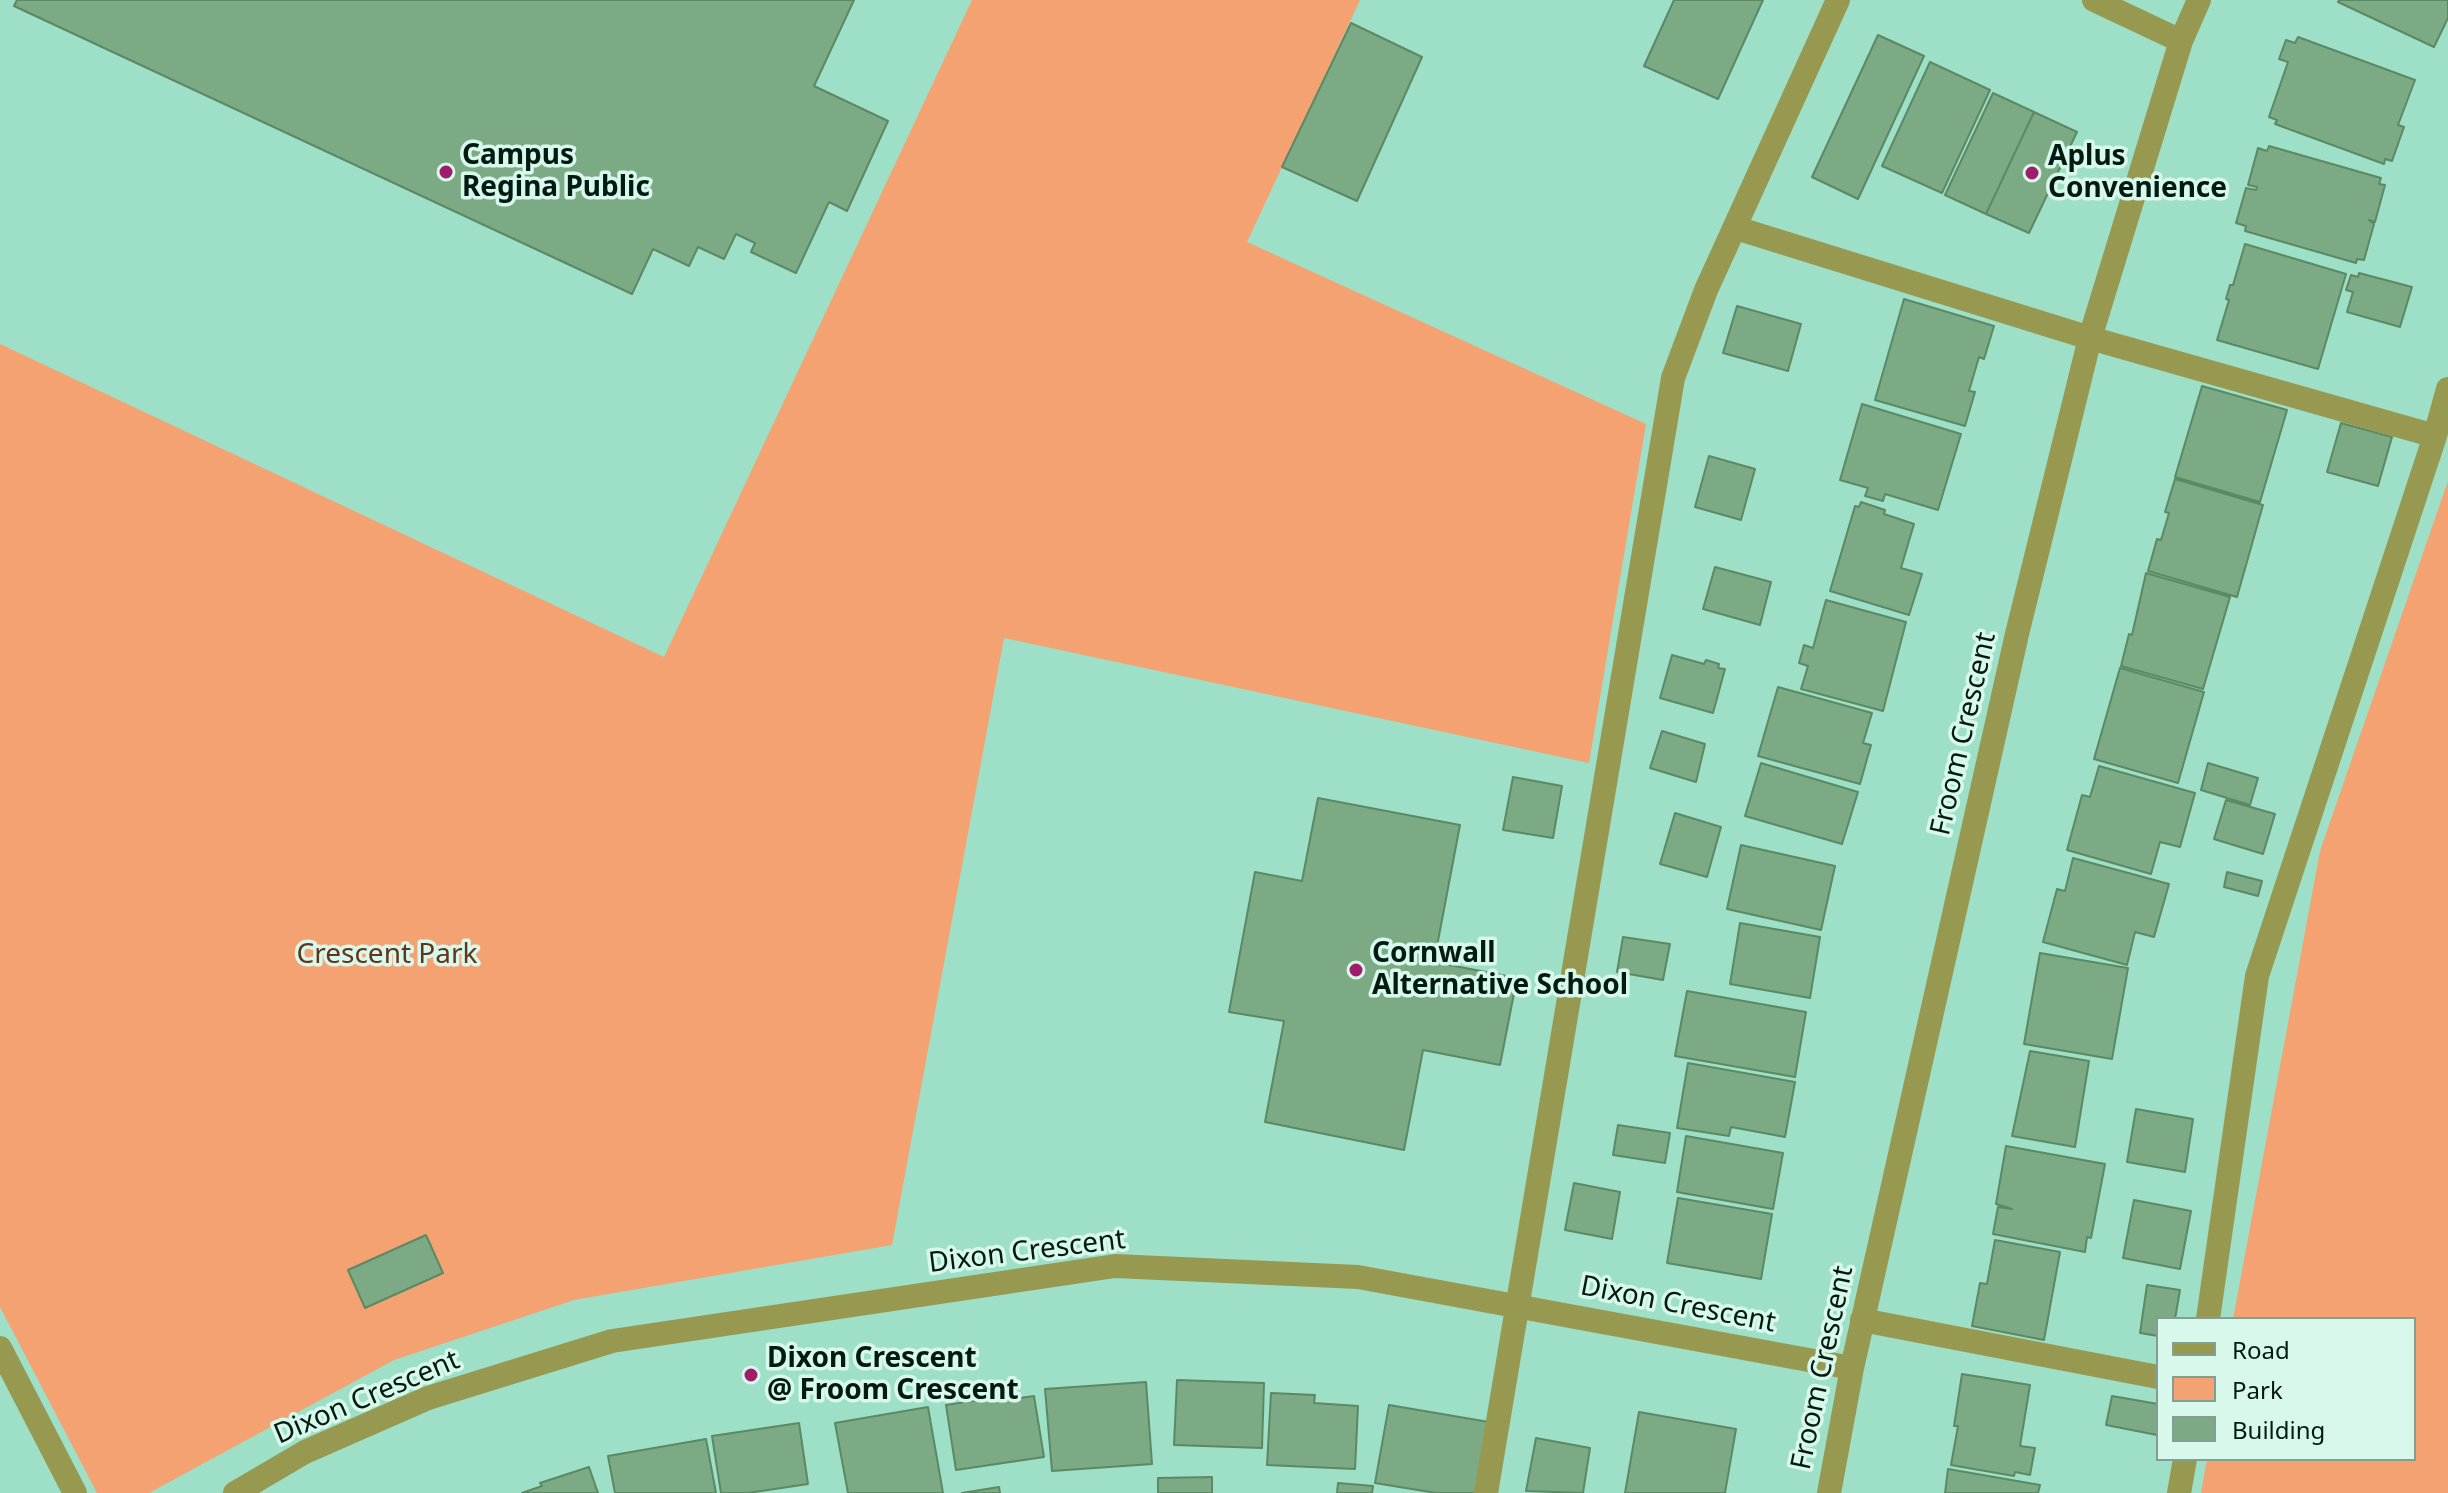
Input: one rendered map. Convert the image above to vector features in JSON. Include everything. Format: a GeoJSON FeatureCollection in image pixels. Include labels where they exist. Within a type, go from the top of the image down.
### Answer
{"type":"FeatureCollection","features":[{"type":"Feature","properties":{"kind":"street"},"geometry":{"type":"LineString","coordinates":[[1486,1493],[1673,378],[1706,290],[1838,0]]}},
{"type":"Feature","properties":{"kind":"street"},"geometry":{"type":"LineString","coordinates":[[2094,0],[2181,41]]}},
{"type":"Feature","properties":{"kind":"street","name":"Froom Crescent"},"geometry":{"type":"LineString","coordinates":[[1829,1493],[1862,1320],[2017,634],[2090,338],[2181,41],[2199,0]]}},
{"type":"Feature","properties":{"kind":"street"},"geometry":{"type":"LineString","coordinates":[[1736,228],[2090,338],[2435,436]]}},
{"type":"Feature","properties":{"kind":"street"},"geometry":{"type":"LineString","coordinates":[[2208,1317],[2257,976],[2448,389]]}},
{"type":"Feature","properties":{"kind":"street","name":"Dixon Crescent"},"geometry":{"type":"LineString","coordinates":[[235,1493],[305,1452],[428,1398],[612,1341],[1115,1266],[1358,1277],[1852,1368]]}},
{"type":"Feature","properties":{"kind":"street"},"geometry":{"type":"LineString","coordinates":[[1862,1320],[2156,1377]]}},
{"type":"Feature","properties":{"kind":"street"},"geometry":{"type":"LineString","coordinates":[[0,1348],[75,1493]]}},
{"type":"Feature","properties":{"kind":"street"},"geometry":{"type":"LineString","coordinates":[[2179,1493],[2185,1461]]}},
{"type":"Feature","properties":{"kind":"green space","name":"Crescent Park"},"geometry":{"type":"Polygon","coordinates":[[[972,0],[1360,0],[1247,242],[1646,424],[1589,763],[1004,638],[892,1245],[574,1300],[394,1360],[149,1493],[97,1493],[0,1307],[0,344],[664,657],[972,0]]]}},
{"type":"Feature","properties":{"kind":"green space"},"geometry":{"type":"Polygon","coordinates":[[[2448,481],[2448,1493],[2201,1493],[2207,1461],[2416,1461],[2416,1317],[2233,1317],[2320,851],[2448,481]]]}},
{"type":"Feature","properties":{"kind":"building"},"geometry":{"type":"Polygon","coordinates":[[[17,0],[854,0],[814,86],[888,121],[847,211],[829,202],[796,273],[751,252],[755,243],[736,234],[724,259],[698,247],[689,266],[653,249],[632,294],[14,6],[17,0]]]}},
{"type":"Feature","properties":{"kind":"building"},"geometry":{"type":"Polygon","coordinates":[[[1674,0],[1763,0],[1718,99],[1644,66],[1674,0]]]}},
{"type":"Feature","properties":{"kind":"building"},"geometry":{"type":"Polygon","coordinates":[[[2339,0],[2448,0],[2448,18],[2434,47],[2339,0]]]}},
{"type":"Feature","properties":{"kind":"building"},"geometry":{"type":"Polygon","coordinates":[[[1351,23],[1422,57],[1357,201],[1282,167],[1351,23]]]}},
{"type":"Feature","properties":{"kind":"building"},"geometry":{"type":"Polygon","coordinates":[[[1878,35],[1924,56],[1858,199],[1812,177],[1878,35]]]}},
{"type":"Feature","properties":{"kind":"building"},"geometry":{"type":"Polygon","coordinates":[[[2298,37],[2415,80],[2398,125],[2404,127],[2392,161],[2385,159],[2384,164],[2275,124],[2277,120],[2269,117],[2288,62],[2279,59],[2286,40],[2295,43],[2298,37]]]}},
{"type":"Feature","properties":{"kind":"building"},"geometry":{"type":"Polygon","coordinates":[[[1930,62],[1990,90],[1942,193],[1882,166],[1930,62]]]}},
{"type":"Feature","properties":{"kind":"building"},"geometry":{"type":"Polygon","coordinates":[[[1993,93],[2034,112],[1986,214],[1945,195],[1993,93]]]}},
{"type":"Feature","properties":{"kind":"building","name":"Aplus Convenience"},"geometry":{"type":"Polygon","coordinates":[[[2034,112],[2077,132],[2029,233],[1986,214],[2034,112]]]}},
{"type":"Feature","properties":{"kind":"building"},"geometry":{"type":"Polygon","coordinates":[[[2269,146],[2381,178],[2379,184],[2385,185],[2375,222],[2369,220],[2374,224],[2364,260],[2357,259],[2356,263],[2245,231],[2246,226],[2236,223],[2246,188],[2256,190],[2257,187],[2248,185],[2258,148],[2267,151],[2269,146]]]}},
{"type":"Feature","properties":{"kind":"building"},"geometry":{"type":"Polygon","coordinates":[[[2245,244],[2346,274],[2318,369],[2217,340],[2229,300],[2226,299],[2230,285],[2233,285],[2245,244]]]}},
{"type":"Feature","properties":{"kind":"building"},"geometry":{"type":"Polygon","coordinates":[[[2359,273],[2412,287],[2400,327],[2347,312],[2353,292],[2346,290],[2351,275],[2358,277],[2359,273]]]}},
{"type":"Feature","properties":{"kind":"building"},"geometry":{"type":"Polygon","coordinates":[[[1904,299],[1994,326],[1984,359],[1979,357],[1969,391],[1975,392],[1965,426],[1875,400],[1904,299]]]}},
{"type":"Feature","properties":{"kind":"building"},"geometry":{"type":"Polygon","coordinates":[[[1737,306],[1801,324],[1788,371],[1723,353],[1737,306]]]}},
{"type":"Feature","properties":{"kind":"building"},"geometry":{"type":"Polygon","coordinates":[[[2202,386],[2287,410],[2260,502],[2175,477],[2202,386]]]}},
{"type":"Feature","properties":{"kind":"building"},"geometry":{"type":"Polygon","coordinates":[[[1862,404],[1961,434],[1938,510],[1885,494],[1883,501],[1865,496],[1868,488],[1840,480],[1862,404]]]}},
{"type":"Feature","properties":{"kind":"building"},"geometry":{"type":"Polygon","coordinates":[[[2341,423],[2392,437],[2378,486],[2327,472],[2341,423]]]}},
{"type":"Feature","properties":{"kind":"building"},"geometry":{"type":"Polygon","coordinates":[[[1709,456],[1755,469],[1741,520],[1695,507],[1709,456]]]}},
{"type":"Feature","properties":{"kind":"building"},"geometry":{"type":"Polygon","coordinates":[[[2175,479],[2263,505],[2237,597],[2148,571],[2157,539],[2161,540],[2169,513],[2165,512],[2175,479]]]}},
{"type":"Feature","properties":{"kind":"building"},"geometry":{"type":"Polygon","coordinates":[[[1861,502],[1914,524],[1901,568],[1922,574],[1909,615],[1830,591],[1855,506],[1859,507],[1861,502]]]}},
{"type":"Feature","properties":{"kind":"building"},"geometry":{"type":"Polygon","coordinates":[[[1715,567],[1771,582],[1760,625],[1703,609],[1715,567]]]}},
{"type":"Feature","properties":{"kind":"building"},"geometry":{"type":"Polygon","coordinates":[[[2146,573],[2230,597],[2203,689],[2121,666],[2129,634],[2132,635],[2146,573]]]}},
{"type":"Feature","properties":{"kind":"building"},"geometry":{"type":"Polygon","coordinates":[[[1826,600],[1906,622],[1883,711],[1801,689],[1808,666],[1799,663],[1804,645],[1813,648],[1826,600]]]}},
{"type":"Feature","properties":{"kind":"building"},"geometry":{"type":"Polygon","coordinates":[[[1672,655],[1704,664],[1706,660],[1725,669],[1713,713],[1660,698],[1672,655]]]}},
{"type":"Feature","properties":{"kind":"building"},"geometry":{"type":"Polygon","coordinates":[[[2120,668],[2204,692],[2178,783],[2094,759],[2120,668]]]}},
{"type":"Feature","properties":{"kind":"building"},"geometry":{"type":"Polygon","coordinates":[[[1778,687],[1872,713],[1863,743],[1871,745],[1860,784],[1758,756],[1778,687]]]}},
{"type":"Feature","properties":{"kind":"building"},"geometry":{"type":"Polygon","coordinates":[[[1662,731],[1705,744],[1696,782],[1650,768],[1662,731]]]}},
{"type":"Feature","properties":{"kind":"building"},"geometry":{"type":"Polygon","coordinates":[[[1761,763],[1858,792],[1842,844],[1745,816],[1761,763]]]}},
{"type":"Feature","properties":{"kind":"building"},"geometry":{"type":"Polygon","coordinates":[[[2208,763],[2258,778],[2250,805],[2201,790],[2208,763]]]}},
{"type":"Feature","properties":{"kind":"building"},"geometry":{"type":"Polygon","coordinates":[[[2099,766],[2195,793],[2180,847],[2160,842],[2151,874],[2067,850],[2082,795],[2090,797],[2099,766]]]}},
{"type":"Feature","properties":{"kind":"building"},"geometry":{"type":"Polygon","coordinates":[[[1513,777],[1562,786],[1553,838],[1503,830],[1513,777]]]}},
{"type":"Feature","properties":{"kind":"building","name":"Cornwall Alternative School"},"geometry":{"type":"Polygon","coordinates":[[[1318,798],[1460,825],[1434,962],[1517,978],[1500,1065],[1423,1050],[1404,1150],[1265,1122],[1284,1021],[1229,1012],[1255,872],[1302,881],[1318,798]]]}},
{"type":"Feature","properties":{"kind":"building"},"geometry":{"type":"Polygon","coordinates":[[[2226,800],[2275,814],[2263,854],[2214,839],[2226,800]]]}},
{"type":"Feature","properties":{"kind":"building"},"geometry":{"type":"Polygon","coordinates":[[[1675,813],[1721,827],[1707,877],[1660,864],[1675,813]]]}},
{"type":"Feature","properties":{"kind":"building"},"geometry":{"type":"Polygon","coordinates":[[[1741,845],[1835,866],[1821,930],[1727,909],[1741,845]]]}},
{"type":"Feature","properties":{"kind":"building"},"geometry":{"type":"Polygon","coordinates":[[[2073,858],[2169,884],[2154,937],[2135,932],[2127,965],[2043,942],[2057,889],[2065,891],[2073,858]]]}},
{"type":"Feature","properties":{"kind":"building"},"geometry":{"type":"Polygon","coordinates":[[[2227,872],[2262,881],[2258,896],[2224,887],[2227,872]]]}},
{"type":"Feature","properties":{"kind":"building"},"geometry":{"type":"Polygon","coordinates":[[[1740,923],[1820,937],[1810,998],[1730,984],[1740,923]]]}},
{"type":"Feature","properties":{"kind":"building"},"geometry":{"type":"Polygon","coordinates":[[[1623,937],[1670,944],[1663,980],[1617,972],[1623,937]]]}},
{"type":"Feature","properties":{"kind":"building"},"geometry":{"type":"Polygon","coordinates":[[[2040,953],[2128,968],[2112,1059],[2024,1044],[2040,953]]]}},
{"type":"Feature","properties":{"kind":"building"},"geometry":{"type":"Polygon","coordinates":[[[1687,991],[1806,1012],[1795,1077],[1675,1056],[1687,991]]]}},
{"type":"Feature","properties":{"kind":"building"},"geometry":{"type":"Polygon","coordinates":[[[2030,1051],[2089,1061],[2075,1147],[2012,1136],[2030,1051]]]}},
{"type":"Feature","properties":{"kind":"building"},"geometry":{"type":"Polygon","coordinates":[[[1688,1063],[1795,1082],[1785,1137],[1731,1127],[1729,1136],[1677,1128],[1688,1063]]]}},
{"type":"Feature","properties":{"kind":"building"},"geometry":{"type":"Polygon","coordinates":[[[2136,1109],[2193,1119],[2185,1172],[2127,1162],[2136,1109]]]}},
{"type":"Feature","properties":{"kind":"building"},"geometry":{"type":"Polygon","coordinates":[[[1618,1125],[1670,1133],[1665,1163],[1613,1155],[1618,1125]]]}},
{"type":"Feature","properties":{"kind":"building"},"geometry":{"type":"Polygon","coordinates":[[[1686,1136],[1783,1153],[1773,1209],[1677,1192],[1686,1136]]]}},
{"type":"Feature","properties":{"kind":"building"},"geometry":{"type":"Polygon","coordinates":[[[2006,1146],[2105,1164],[2091,1238],[2087,1237],[2085,1252],[1993,1234],[1998,1207],[2012,1209],[1996,1204],[2006,1146]]]}},
{"type":"Feature","properties":{"kind":"building"},"geometry":{"type":"Polygon","coordinates":[[[1574,1183],[1620,1192],[1612,1239],[1565,1230],[1574,1183]]]}},
{"type":"Feature","properties":{"kind":"building"},"geometry":{"type":"Polygon","coordinates":[[[1678,1198],[1772,1214],[1761,1279],[1667,1263],[1678,1198]]]}},
{"type":"Feature","properties":{"kind":"building"},"geometry":{"type":"Polygon","coordinates":[[[2134,1200],[2191,1211],[2180,1269],[2123,1258],[2134,1200]]]}},
{"type":"Feature","properties":{"kind":"building"},"geometry":{"type":"Polygon","coordinates":[[[426,1235],[443,1273],[365,1308],[348,1270],[426,1235]]]}},
{"type":"Feature","properties":{"kind":"building"},"geometry":{"type":"Polygon","coordinates":[[[1995,1240],[2060,1252],[2044,1340],[1972,1326],[1980,1283],[1987,1284],[1995,1240]]]}},
{"type":"Feature","properties":{"kind":"building"},"geometry":{"type":"Polygon","coordinates":[[[2147,1285],[2180,1290],[2175,1317],[2156,1317],[2156,1336],[2140,1333],[2147,1285]]]}},
{"type":"Feature","properties":{"kind":"building"},"geometry":{"type":"Polygon","coordinates":[[[1962,1374],[2030,1385],[2020,1446],[2035,1448],[2030,1475],[2015,1472],[2014,1476],[1951,1465],[1962,1374]]]}},
{"type":"Feature","properties":{"kind":"building"},"geometry":{"type":"Polygon","coordinates":[[[1177,1380],[1264,1383],[1262,1448],[1174,1445],[1177,1380]]]}},
{"type":"Feature","properties":{"kind":"building"},"geometry":{"type":"Polygon","coordinates":[[[1146,1382],[1152,1464],[1052,1471],[1045,1389],[1146,1382]]]}},
{"type":"Feature","properties":{"kind":"building"},"geometry":{"type":"Polygon","coordinates":[[[1271,1393],[1315,1395],[1314,1403],[1358,1406],[1355,1469],[1267,1465],[1271,1393]]]}},
{"type":"Feature","properties":{"kind":"building"},"geometry":{"type":"Polygon","coordinates":[[[1034,1396],[1044,1457],[956,1470],[946,1405],[998,1397],[999,1401],[1034,1396]]]}},
{"type":"Feature","properties":{"kind":"building"},"geometry":{"type":"Polygon","coordinates":[[[2112,1396],[2156,1404],[2156,1435],[2106,1425],[2112,1396]]]}},
{"type":"Feature","properties":{"kind":"building"},"geometry":{"type":"Polygon","coordinates":[[[1389,1405],[1489,1422],[1477,1493],[1436,1493],[1375,1483],[1389,1405]]]}},
{"type":"Feature","properties":{"kind":"building"},"geometry":{"type":"Polygon","coordinates":[[[928,1407],[943,1493],[848,1493],[835,1423],[928,1407]]]}},
{"type":"Feature","properties":{"kind":"building"},"geometry":{"type":"Polygon","coordinates":[[[1639,1412],[1736,1429],[1725,1493],[1625,1493],[1639,1412]]]}},
{"type":"Feature","properties":{"kind":"building"},"geometry":{"type":"Polygon","coordinates":[[[799,1423],[808,1484],[748,1493],[721,1493],[712,1436],[799,1423]]]}},
{"type":"Feature","properties":{"kind":"building"},"geometry":{"type":"Polygon","coordinates":[[[1536,1438],[1590,1448],[1583,1493],[1526,1491],[1536,1438]]]}},
{"type":"Feature","properties":{"kind":"building"},"geometry":{"type":"Polygon","coordinates":[[[706,1439],[716,1493],[615,1493],[608,1456],[706,1439]]]}},
{"type":"Feature","properties":{"kind":"building"},"geometry":{"type":"Polygon","coordinates":[[[589,1467],[598,1493],[522,1493],[542,1486],[540,1483],[589,1467]]]}},
{"type":"Feature","properties":{"kind":"building"},"geometry":{"type":"Polygon","coordinates":[[[1948,1469],[2040,1485],[2038,1493],[1945,1493],[1948,1469]]]}},
{"type":"Feature","properties":{"kind":"building"},"geometry":{"type":"Polygon","coordinates":[[[1212,1477],[1212,1493],[1158,1493],[1158,1478],[1212,1477]]]}},
{"type":"Feature","properties":{"kind":"building"},"geometry":{"type":"Polygon","coordinates":[[[1338,1483],[1373,1486],[1372,1493],[1337,1493],[1338,1483]]]}},
{"type":"Feature","properties":{"kind":"building"},"geometry":{"type":"Polygon","coordinates":[[[999,1487],[1000,1493],[962,1493],[999,1487]]]}},
{"type":"Feature","properties":{"kind":"place","name":"Campus Regina Public"},"geometry":{"type":"Point","coordinates":[446,172]}},
{"type":"Feature","properties":{"kind":"place","name":"Aplus Convenience"},"geometry":{"type":"Point","coordinates":[2032,173]}},
{"type":"Feature","properties":{"kind":"place","name":"Cornwall Alternative School"},"geometry":{"type":"Point","coordinates":[1356,970]}},
{"type":"Feature","properties":{"kind":"place","name":"Dixon Crescent @ Froom Crescent"},"geometry":{"type":"Point","coordinates":[751,1375]}}]}
